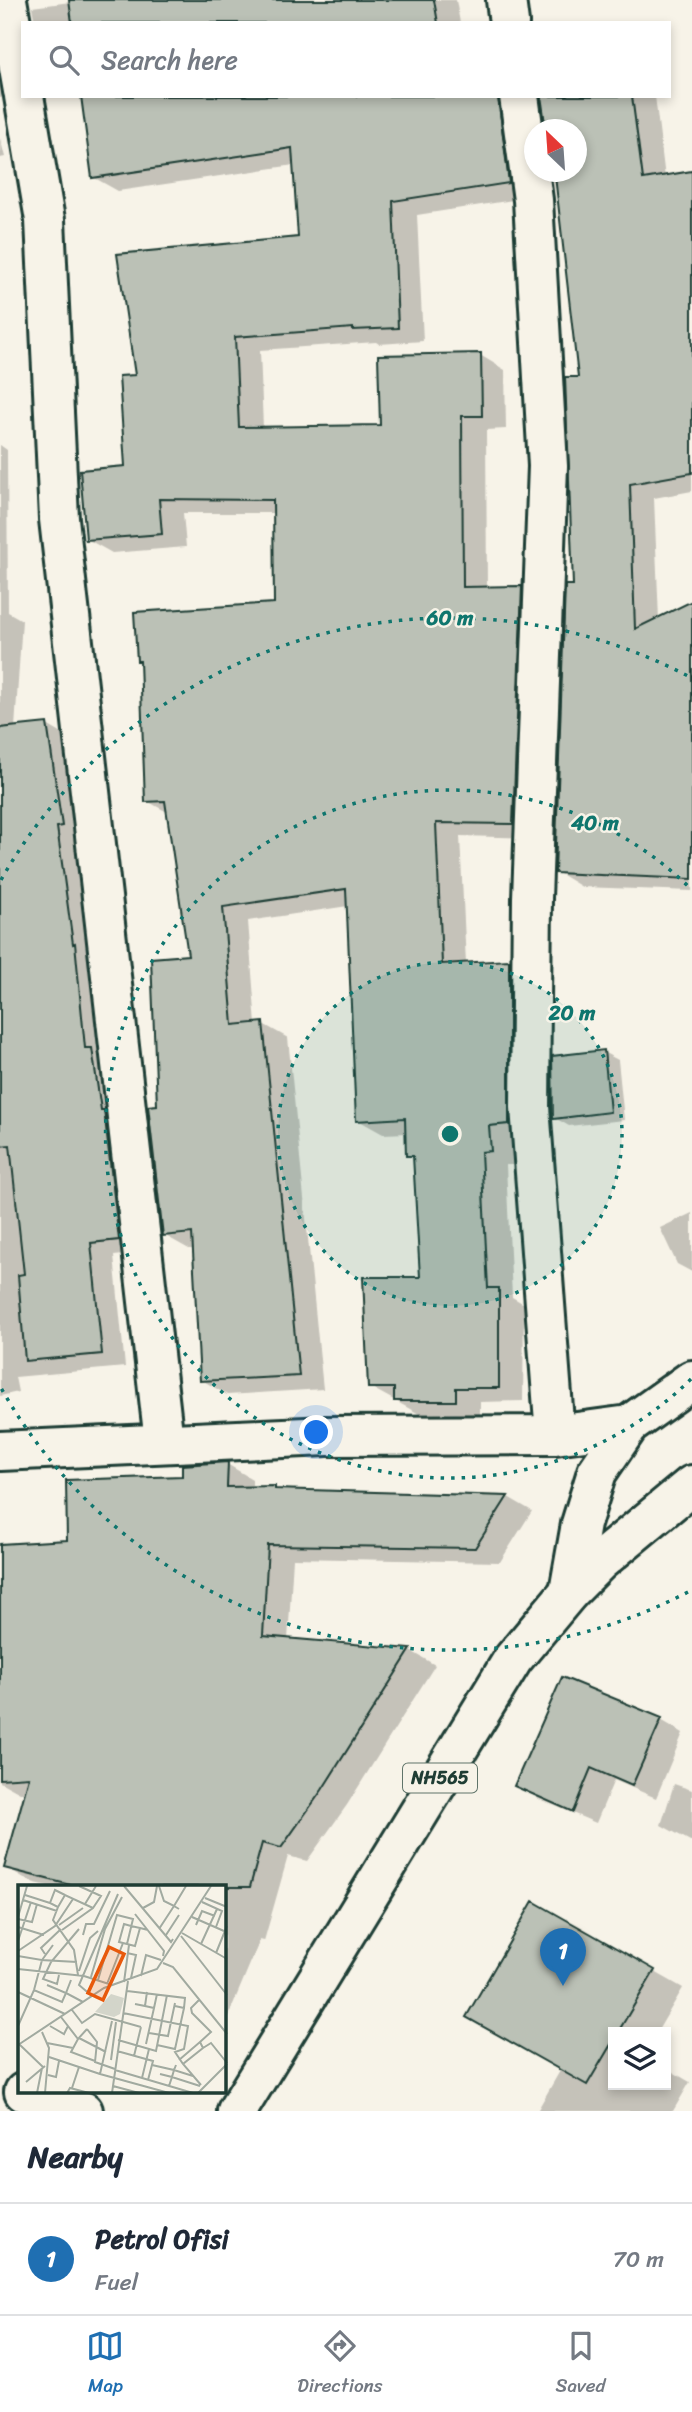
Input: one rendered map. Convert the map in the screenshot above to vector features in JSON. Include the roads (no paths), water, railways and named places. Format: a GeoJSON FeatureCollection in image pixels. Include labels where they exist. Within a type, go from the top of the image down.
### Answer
{"type":"FeatureCollection","features":[{"type":"Feature","properties":{"kind":"main road"},"geometry":{"type":"LineString","coordinates":[[8,0],[21,78]]}},
{"type":"Feature","properties":{"kind":"main road"},"geometry":{"type":"LineString","coordinates":[[506,0],[509,21]]}},
{"type":"Feature","properties":{"kind":"main road"},"geometry":{"type":"LineString","coordinates":[[24,98],[44,220],[59,519],[164,1441]]}},
{"type":"Feature","properties":{"kind":"main road"},"geometry":{"type":"LineString","coordinates":[[519,98],[533,200],[548,466],[533,884],[530,1107],[555,1435]]}},
{"type":"Feature","properties":{"kind":"main road"},"geometry":{"type":"LineString","coordinates":[[569,1592],[581,1524],[597,1472],[629,1425],[692,1380]]}},
{"type":"Feature","properties":{"kind":"main road"},"geometry":{"type":"LineString","coordinates":[[0,1451],[164,1441],[327,1436],[555,1435],[629,1425]]}},
{"type":"Feature","properties":{"kind":"main road","name":"NH565"},"geometry":{"type":"LineString","coordinates":[[237,2111],[513,1659],[569,1592],[600,1560],[692,1485]]}},
{"type":"Feature","properties":{"kind":"main road"},"geometry":{"type":"LineString","coordinates":[[0,2084],[18,2090]]}},
{"type":"Feature","properties":{"kind":"main road"},"geometry":{"type":"LineString","coordinates":[[30,2094],[83,2111]]}},
{"type":"Feature","properties":{"kind":"place","name":"Petrol Ofisi"},"geometry":{"type":"Point","coordinates":[563,1986]}}]}
